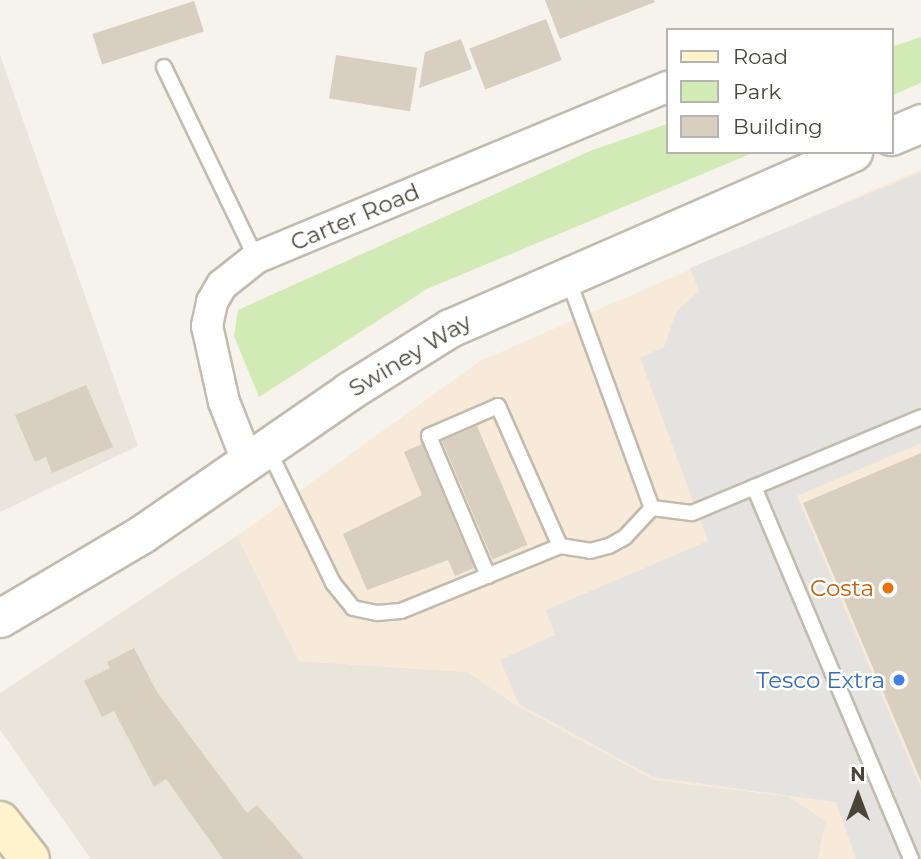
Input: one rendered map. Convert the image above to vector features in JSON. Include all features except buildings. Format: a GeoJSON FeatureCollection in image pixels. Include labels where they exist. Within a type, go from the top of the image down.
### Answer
{"type":"FeatureCollection","features":[{"type":"Feature","properties":{"kind":"main road"},"geometry":{"type":"LineString","coordinates":[[0,821],[30,859]]}},
{"type":"Feature","properties":{"kind":"street","name":"Carter Road"},"geometry":{"type":"LineString","coordinates":[[258,456],[224,402],[207,326],[212,302],[222,285],[257,258],[666,87]]}},
{"type":"Feature","properties":{"kind":"street"},"geometry":{"type":"LineString","coordinates":[[893,135],[921,123]]}},
{"type":"Feature","properties":{"kind":"street","name":"Swiney Way"},"geometry":{"type":"LineString","coordinates":[[0,618],[142,534],[450,328],[566,274],[848,154]]}},
{"type":"Feature","properties":{"kind":"lane"},"geometry":{"type":"LineString","coordinates":[[164,67],[257,258]]}},
{"type":"Feature","properties":{"kind":"lane"},"geometry":{"type":"LineString","coordinates":[[566,274],[652,509]]}},
{"type":"Feature","properties":{"kind":"lane"},"geometry":{"type":"LineString","coordinates":[[488,576],[429,436],[498,406],[560,546]]}},
{"type":"Feature","properties":{"kind":"lane"},"geometry":{"type":"LineString","coordinates":[[652,509],[692,513],[921,417]]}},
{"type":"Feature","properties":{"kind":"lane"},"geometry":{"type":"LineString","coordinates":[[258,456],[333,583],[353,608],[401,611],[560,546],[590,551],[609,546],[625,537],[652,509]]}},
{"type":"Feature","properties":{"kind":"lane"},"geometry":{"type":"LineString","coordinates":[[754,487],[911,859]]}},
{"type":"Feature","properties":{"kind":"shaded area"},"geometry":{"type":"Polygon","coordinates":[[[0,55],[138,446],[0,512],[0,55]]]}},
{"type":"Feature","properties":{"kind":"shaded area"},"geometry":{"type":"Polygon","coordinates":[[[921,169],[921,859],[818,859],[826,821],[788,796],[654,780],[514,704],[468,672],[299,661],[237,536],[480,361],[921,169]]]}},
{"type":"Feature","properties":{"kind":"shaded area"},"geometry":{"type":"Polygon","coordinates":[[[921,172],[921,443],[797,496],[921,788],[921,859],[856,859],[836,802],[653,777],[519,704],[500,660],[555,635],[546,610],[708,541],[640,358],[664,347],[676,312],[699,291],[690,268],[921,172]]]}},
{"type":"Feature","properties":{"kind":"shaded area"},"geometry":{"type":"Polygon","coordinates":[[[237,536],[299,661],[468,672],[514,704],[654,780],[788,796],[826,821],[818,859],[91,859],[0,730],[0,693],[237,536]]]}},
{"type":"Feature","properties":{"kind":"green space"},"geometry":{"type":"Polygon","coordinates":[[[921,37],[921,83],[893,95],[893,46],[921,37]]]}},
{"type":"Feature","properties":{"kind":"green space"},"geometry":{"type":"Polygon","coordinates":[[[666,124],[666,154],[750,154],[427,289],[259,397],[234,336],[238,310],[590,151],[666,124]]]}},
{"type":"Feature","properties":{"kind":"place","name":"Costa"},"geometry":{"type":"Point","coordinates":[888,588]}},
{"type":"Feature","properties":{"kind":"place","name":"Tesco Extra"},"geometry":{"type":"Point","coordinates":[899,680]}}]}
